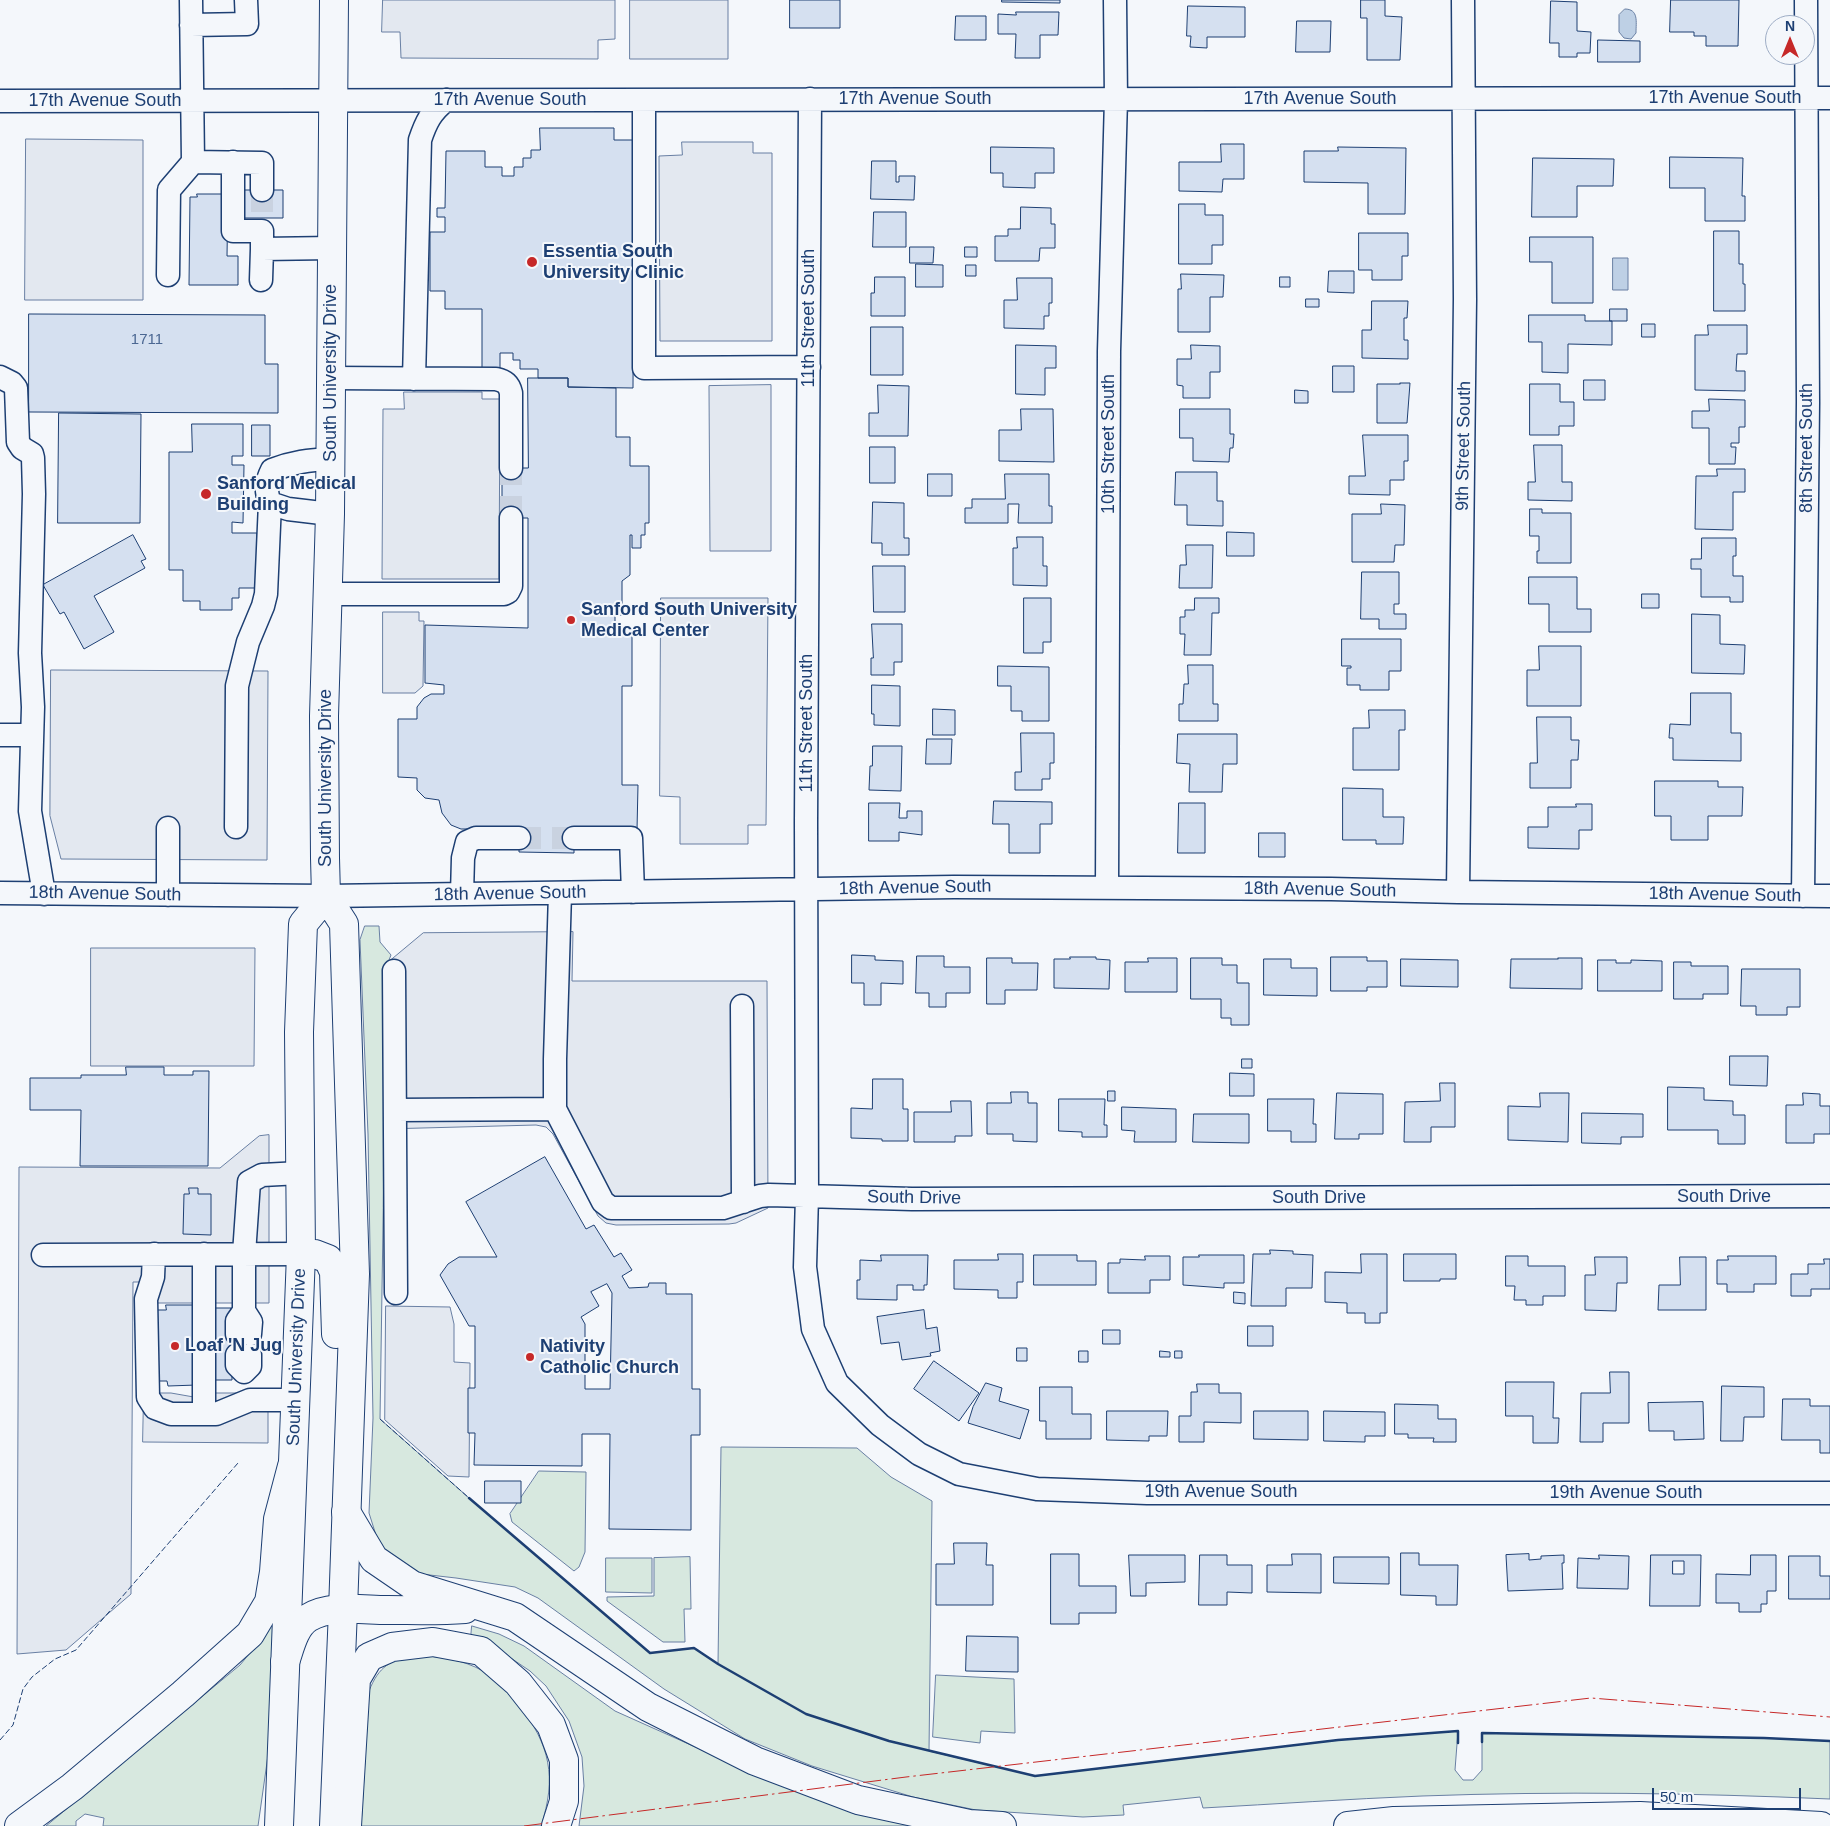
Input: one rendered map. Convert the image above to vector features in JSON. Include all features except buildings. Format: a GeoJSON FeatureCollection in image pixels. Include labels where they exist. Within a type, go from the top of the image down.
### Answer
{"type":"FeatureCollection","features":[{"type":"Feature","properties":{"kind":"main road","name":"South University Drive"},"geometry":{"type":"LineString","coordinates":[[279,1826],[301,1254],[299,1032],[303,924],[326,896],[324,716],[329,594],[331,459],[330,378],[334,0]]}},
{"type":"Feature","properties":{"kind":"main road"},"geometry":{"type":"LineString","coordinates":[[326,896],[344,924],[355,1274],[334,1826]]}},
{"type":"Feature","properties":{"kind":"main road"},"geometry":{"type":"LineString","coordinates":[[301,1254],[315,1254],[328,1259],[334,1272],[341,1460],[346,1512],[374,1559],[412,1586],[515,1617],[648,1707],[755,1761],[858,1800],[969,1824],[1002,1826]]}},
{"type":"Feature","properties":{"kind":"main road"},"geometry":{"type":"LineString","coordinates":[[19,1826],[72,1787],[183,1694],[250,1634],[269,1602],[274,1572],[278,1519],[292,1466]]}},
{"type":"Feature","properties":{"kind":"main road"},"geometry":{"type":"LineString","coordinates":[[285,1662],[295,1634],[307,1619],[324,1611],[481,1608]]}},
{"type":"Feature","properties":{"kind":"main road"},"geometry":{"type":"LineString","coordinates":[[347,1826],[356,1679],[369,1657],[392,1647],[433,1642],[481,1651],[518,1683],[551,1725],[564,1760],[564,1801],[556,1826]]}},
{"type":"Feature","properties":{"kind":"main road"},"geometry":{"type":"LineString","coordinates":[[1348,1826],[1394,1821],[1640,1816],[1821,1826]]}},
{"type":"Feature","properties":{"kind":"street"},"geometry":{"type":"LineString","coordinates":[[168,275],[168,190],[193,162],[191,0]]}},
{"type":"Feature","properties":{"kind":"street"},"geometry":{"type":"LineString","coordinates":[[191,25],[247,24],[246,0]]}},
{"type":"Feature","properties":{"kind":"street","name":"10th Street South"},"geometry":{"type":"LineString","coordinates":[[1107,887],[1109,351],[1116,99],[1115,0]]}},
{"type":"Feature","properties":{"kind":"street","name":"9th Street South"},"geometry":{"type":"LineString","coordinates":[[1458,892],[1466,300],[1463,0]]}},
{"type":"Feature","properties":{"kind":"street","name":"8th Street South"},"geometry":{"type":"LineString","coordinates":[[1803,896],[1808,412],[1806,0]]}},
{"type":"Feature","properties":{"kind":"street","name":"17th Avenue South"},"geometry":{"type":"LineString","coordinates":[[0,101],[1830,98]]}},
{"type":"Feature","properties":{"kind":"street","name":"11th Street South"},"geometry":{"type":"LineString","coordinates":[[807,1196],[806,889],[810,99]]}},
{"type":"Feature","properties":{"kind":"street"},"geometry":{"type":"LineString","coordinates":[[414,378],[420,140],[425,125],[434,110],[446,100]]}},
{"type":"Feature","properties":{"kind":"street"},"geometry":{"type":"LineString","coordinates":[[644,100],[644,368],[809,367]]}},
{"type":"Feature","properties":{"kind":"street"},"geometry":{"type":"LineString","coordinates":[[193,162],[262,163],[262,190]]}},
{"type":"Feature","properties":{"kind":"street"},"geometry":{"type":"LineString","coordinates":[[234,162],[233,231],[262,233],[332,248]]}},
{"type":"Feature","properties":{"kind":"street"},"geometry":{"type":"LineString","coordinates":[[261,280],[262,233]]}},
{"type":"Feature","properties":{"kind":"street"},"geometry":{"type":"LineString","coordinates":[[0,377],[12,383],[16,388],[18,442],[22,448],[32,454],[33,458],[34,494],[30,645],[33,707],[30,811],[44,894]]}},
{"type":"Feature","properties":{"kind":"street"},"geometry":{"type":"LineString","coordinates":[[330,378],[496,379],[504,381],[509,386],[511,393],[511,468]]}},
{"type":"Feature","properties":{"kind":"street"},"geometry":{"type":"LineString","coordinates":[[236,827],[237,686],[246,649],[266,594],[270,503],[267,494],[267,481],[272,470],[302,461],[331,459]]}},
{"type":"Feature","properties":{"kind":"street"},"geometry":{"type":"LineString","coordinates":[[270,503],[288,509],[330,514]]}},
{"type":"Feature","properties":{"kind":"street"},"geometry":{"type":"LineString","coordinates":[[329,594],[504,594],[508,592],[511,586],[511,518]]}},
{"type":"Feature","properties":{"kind":"street"},"geometry":{"type":"LineString","coordinates":[[0,735],[32,735]]}},
{"type":"Feature","properties":{"kind":"street"},"geometry":{"type":"LineString","coordinates":[[168,828],[168,895]]}},
{"type":"Feature","properties":{"kind":"street"},"geometry":{"type":"LineString","coordinates":[[462,894],[464,848],[467,842],[476,838],[518,838]]}},
{"type":"Feature","properties":{"kind":"street"},"geometry":{"type":"LineString","coordinates":[[574,838],[631,838],[633,892]]}},
{"type":"Feature","properties":{"kind":"street","name":"18th Avenue South"},"geometry":{"type":"LineString","coordinates":[[0,893],[326,896],[1107,887],[1830,896]]}},
{"type":"Feature","properties":{"kind":"street"},"geometry":{"type":"LineString","coordinates":[[395,1110],[555,1109],[560,893]]}},
{"type":"Feature","properties":{"kind":"street"},"geometry":{"type":"LineString","coordinates":[[394,971],[396,1294]]}},
{"type":"Feature","properties":{"kind":"street"},"geometry":{"type":"LineString","coordinates":[[742,1006],[743,1202]]}},
{"type":"Feature","properties":{"kind":"street","name":"South Drive"},"geometry":{"type":"LineString","coordinates":[[555,1109],[603,1202],[611,1208],[722,1208],[769,1195],[912,1199],[1830,1196]]}},
{"type":"Feature","properties":{"kind":"street"},"geometry":{"type":"LineString","coordinates":[[243,1402],[244,1350],[251,1322],[244,1311],[244,1254],[250,1182],[262,1175],[300,1173]]}},
{"type":"Feature","properties":{"kind":"street","name":"19th Avenue South"},"geometry":{"type":"LineString","coordinates":[[807,1196],[805,1267],[813,1329],[837,1383],[880,1425],[919,1454],[959,1474],[1038,1489],[1147,1492],[1830,1493]]}},
{"type":"Feature","properties":{"kind":"street"},"geometry":{"type":"LineString","coordinates":[[154,1254],[153,1277],[146,1299],[148,1397],[155,1408],[172,1414],[216,1414],[250,1400],[295,1400]]}},
{"type":"Feature","properties":{"kind":"street"},"geometry":{"type":"LineString","coordinates":[[204,1254],[204,1414]]}},
{"type":"Feature","properties":{"kind":"street"},"geometry":{"type":"LineString","coordinates":[[43,1255],[301,1254]]}},
{"type":"Feature","properties":{"kind":"shaded area"},"geometry":{"type":"Polygon","coordinates":[[[383,0],[615,0],[615,39],[598,40],[598,59],[401,58],[400,32],[382,32],[383,0]]]}},
{"type":"Feature","properties":{"kind":"shaded area"},"geometry":{"type":"Polygon","coordinates":[[[630,0],[728,0],[728,59],[630,59],[630,0]]]}},
{"type":"Feature","properties":{"kind":"shaded area"},"geometry":{"type":"Polygon","coordinates":[[[26,139],[143,140],[143,300],[25,300],[26,139]]]}},
{"type":"Feature","properties":{"kind":"shaded area"},"geometry":{"type":"Polygon","coordinates":[[[682,142],[753,142],[753,153],[772,153],[772,341],[660,341],[659,156],[682,155],[682,142]]]}},
{"type":"Feature","properties":{"kind":"shaded area"},"geometry":{"type":"Polygon","coordinates":[[[771,385],[771,551],[710,551],[709,386],[771,385]]]}},
{"type":"Feature","properties":{"kind":"shaded area"},"geometry":{"type":"Polygon","coordinates":[[[404,392],[482,392],[482,399],[500,399],[499,579],[382,579],[383,409],[404,409],[404,392]]]}},
{"type":"Feature","properties":{"kind":"shaded area"},"geometry":{"type":"Polygon","coordinates":[[[661,598],[768,598],[766,825],[748,825],[748,844],[680,844],[680,797],[660,796],[661,598]]]}},
{"type":"Feature","properties":{"kind":"shaded area"},"geometry":{"type":"Polygon","coordinates":[[[383,612],[419,612],[419,621],[424,621],[423,686],[415,693],[383,693],[383,612]]]}},
{"type":"Feature","properties":{"kind":"shaded area"},"geometry":{"type":"Polygon","coordinates":[[[51,670],[268,671],[267,860],[61,859],[50,816],[51,670]]]}},
{"type":"Feature","properties":{"kind":"shaded area"},"geometry":{"type":"Polygon","coordinates":[[[365,926],[379,926],[380,942],[391,955],[387,965],[380,1419],[650,1653],[694,1648],[718,1664],[721,1447],[857,1448],[891,1477],[932,1501],[929,1751],[1035,1776],[1338,1740],[1458,1731],[1455,1770],[1463,1780],[1473,1780],[1482,1770],[1482,1733],[1830,1741],[1830,1799],[1677,1794],[1473,1794],[1203,1808],[1200,1797],[1123,1805],[1124,1815],[1083,1817],[976,1810],[913,1797],[812,1766],[745,1739],[664,1689],[538,1598],[515,1587],[412,1573],[381,1551],[369,1513],[373,1418],[368,1134],[360,940],[365,926]]]}},
{"type":"Feature","properties":{"kind":"shaded area"},"geometry":{"type":"Polygon","coordinates":[[[573,932],[572,981],[767,981],[768,1208],[736,1223],[729,1224],[616,1225],[606,1223],[598,1216],[553,1134],[546,1127],[536,1125],[384,1129],[387,963],[423,933],[573,932]]]}},
{"type":"Feature","properties":{"kind":"shaded area"},"geometry":{"type":"Polygon","coordinates":[[[91,948],[255,948],[254,1066],[91,1066],[91,948]]]}},
{"type":"Feature","properties":{"kind":"shaded area"},"geometry":{"type":"Polygon","coordinates":[[[269,1135],[269,1303],[145,1303],[145,1282],[133,1282],[131,1594],[66,1650],[17,1654],[19,1167],[220,1168],[259,1136],[269,1135]]]}},
{"type":"Feature","properties":{"kind":"shaded area"},"geometry":{"type":"Polygon","coordinates":[[[386,1306],[450,1307],[454,1324],[454,1362],[470,1363],[469,1477],[448,1476],[385,1420],[386,1306]]]}},
{"type":"Feature","properties":{"kind":"shaded area"},"geometry":{"type":"Polygon","coordinates":[[[144,1393],[171,1393],[205,1399],[206,1393],[268,1393],[268,1443],[143,1442],[144,1393]]]}},
{"type":"Feature","properties":{"kind":"shaded area"},"geometry":{"type":"Polygon","coordinates":[[[539,1471],[586,1472],[585,1552],[579,1567],[574,1571],[512,1522],[510,1514],[539,1471]]]}},
{"type":"Feature","properties":{"kind":"shaded area"},"geometry":{"type":"Polygon","coordinates":[[[690,1557],[691,1609],[684,1609],[685,1642],[663,1642],[607,1601],[607,1597],[654,1596],[654,1558],[690,1557]]]}},
{"type":"Feature","properties":{"kind":"shaded area"},"geometry":{"type":"Polygon","coordinates":[[[606,1558],[652,1558],[652,1593],[606,1592],[606,1558]]]}},
{"type":"Feature","properties":{"kind":"shaded area"},"geometry":{"type":"Polygon","coordinates":[[[275,1615],[271,1734],[258,1826],[103,1826],[104,1818],[85,1814],[76,1821],[76,1826],[46,1826],[240,1665],[255,1647],[275,1615]]]}},
{"type":"Feature","properties":{"kind":"shaded area"},"geometry":{"type":"Polygon","coordinates":[[[472,1626],[499,1634],[524,1646],[615,1711],[760,1776],[936,1826],[579,1826],[584,1786],[582,1757],[569,1721],[546,1686],[530,1671],[493,1646],[471,1638],[472,1626]]]}},
{"type":"Feature","properties":{"kind":"shaded area"},"geometry":{"type":"Polygon","coordinates":[[[416,1655],[451,1659],[475,1667],[488,1674],[507,1690],[530,1720],[544,1748],[548,1762],[549,1792],[541,1826],[361,1826],[369,1691],[381,1670],[399,1659],[416,1655]]]}},
{"type":"Feature","properties":{"kind":"shaded area"},"geometry":{"type":"Polygon","coordinates":[[[936,1675],[1014,1679],[1015,1733],[981,1731],[980,1743],[933,1737],[936,1675]]]}},
{"type":"Feature","properties":{"kind":"water"},"geometry":{"type":"Polygon","coordinates":[[[1625,9],[1633,11],[1636,17],[1636,33],[1631,39],[1624,38],[1619,32],[1619,15],[1625,9]]]}},
{"type":"Feature","properties":{"kind":"water"},"geometry":{"type":"Polygon","coordinates":[[[1613,258],[1628,258],[1628,290],[1613,290],[1613,258]]]}},
{"type":"Feature","properties":{"kind":"tunnel"},"geometry":{"type":"LineString","coordinates":[[262,190],[262,218]]}},
{"type":"Feature","properties":{"kind":"tunnel"},"geometry":{"type":"LineString","coordinates":[[511,468],[511,518]]}},
{"type":"Feature","properties":{"kind":"tunnel"},"geometry":{"type":"LineString","coordinates":[[519,838],[574,838]]}},
{"type":"Feature","properties":{"kind":"fence"},"geometry":{"type":"LineString","coordinates":[[380,1419],[469,1498]]}},
{"type":"Feature","properties":{"kind":"fence"},"geometry":{"type":"LineString","coordinates":[[0,1740],[13,1725],[23,1689],[32,1677],[55,1659],[76,1650],[238,1463]]}},
{"type":"Feature","properties":{"kind":"wall"},"geometry":{"type":"LineString","coordinates":[[469,1498],[650,1653],[694,1648],[718,1664],[806,1714],[889,1741],[1035,1776],[1338,1740],[1458,1731],[1458,1743]]}},
{"type":"Feature","properties":{"kind":"wall"},"geometry":{"type":"LineString","coordinates":[[1482,1742],[1482,1733],[1830,1741]]}},
{"type":"Feature","properties":{"kind":"power"},"geometry":{"type":"LineString","coordinates":[[524,1826],[906,1777],[1591,1698],[1830,1717]]}},
{"type":"Feature","properties":{"kind":"place","name":"Essentia South University Clinic"},"geometry":{"type":"Point","coordinates":[532,262]}},
{"type":"Feature","properties":{"kind":"place","name":"Sanford Medical Building"},"geometry":{"type":"Point","coordinates":[206,494]}},
{"type":"Feature","properties":{"kind":"place","name":"Sanford South University Medical Center"},"geometry":{"type":"Point","coordinates":[571,620]}},
{"type":"Feature","properties":{"kind":"place","name":"Loaf 'N Jug"},"geometry":{"type":"Point","coordinates":[175,1346]}},
{"type":"Feature","properties":{"kind":"place","name":"Nativity Catholic Church"},"geometry":{"type":"Point","coordinates":[530,1357]}}]}
